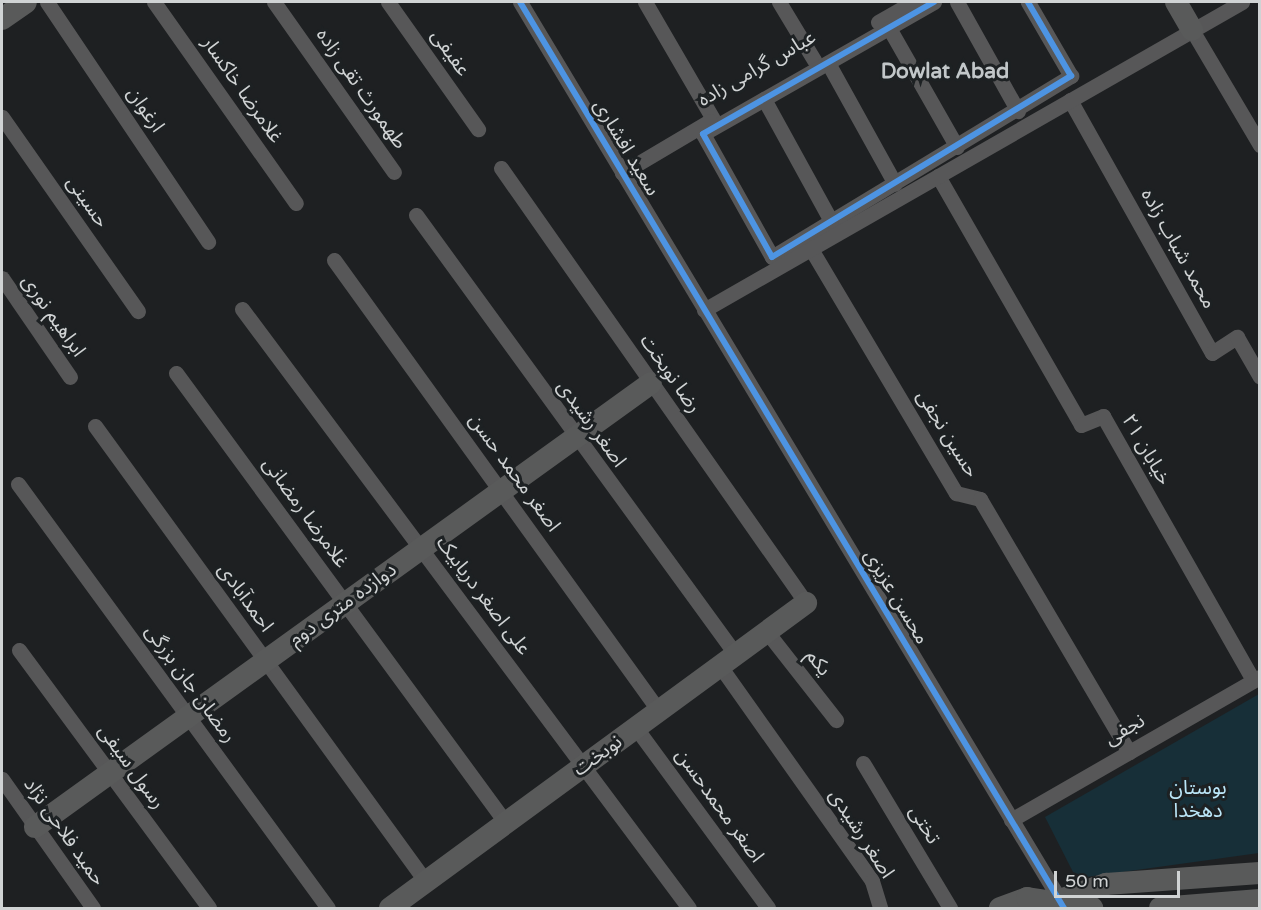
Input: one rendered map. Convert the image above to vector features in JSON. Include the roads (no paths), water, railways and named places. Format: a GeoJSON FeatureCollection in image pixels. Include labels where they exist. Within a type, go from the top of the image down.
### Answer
{"type":"FeatureCollection","features":[{"type":"Feature","properties":{"kind":"street"},"geometry":{"type":"LineString","coordinates":[[2,19],[26,2]]}},
{"type":"Feature","properties":{"kind":"street","name":"ارغوان"},"geometry":{"type":"LineString","coordinates":[[47,2],[208,242]]}},
{"type":"Feature","properties":{"kind":"street","name":"غلامرضا خاکسار"},"geometry":{"type":"LineString","coordinates":[[154,2],[296,203]]}},
{"type":"Feature","properties":{"kind":"street","name":"طهمورث تقی زاده"},"geometry":{"type":"LineString","coordinates":[[274,2],[394,172]]}},
{"type":"Feature","properties":{"kind":"street","name":"عفیفی"},"geometry":{"type":"LineString","coordinates":[[388,2],[478,129]]}},
{"type":"Feature","properties":{"kind":"street","name":"سعید افشاری"},"geometry":{"type":"LineString","coordinates":[[520,2],[704,310]]}},
{"type":"Feature","properties":{"kind":"street"},"geometry":{"type":"LineString","coordinates":[[645,2],[714,119]]}},
{"type":"Feature","properties":{"kind":"street"},"geometry":{"type":"LineString","coordinates":[[779,2],[821,62],[894,184]]}},
{"type":"Feature","properties":{"kind":"street","name":"عباس گرامی زاده"},"geometry":{"type":"LineString","coordinates":[[622,173],[714,119],[821,62],[911,2]]}},
{"type":"Feature","properties":{"kind":"street"},"geometry":{"type":"LineString","coordinates":[[934,2],[889,28],[821,62],[764,99],[703,134],[772,257],[894,184],[943,167],[957,147],[1018,111],[1071,75],[1028,2]]}},
{"type":"Feature","properties":{"kind":"street"},"geometry":{"type":"LineString","coordinates":[[957,2],[1018,111]]}},
{"type":"Feature","properties":{"kind":"street"},"geometry":{"type":"LineString","coordinates":[[1176,2],[1260,145]]}},
{"type":"Feature","properties":{"kind":"street"},"geometry":{"type":"LineString","coordinates":[[704,310],[811,249],[943,167],[1070,100],[1242,2]]}},
{"type":"Feature","properties":{"kind":"street"},"geometry":{"type":"LineString","coordinates":[[889,28],[957,147]]}},
{"type":"Feature","properties":{"kind":"street"},"geometry":{"type":"LineString","coordinates":[[764,99],[831,221]]}},
{"type":"Feature","properties":{"kind":"street","name":"محمد شباب زاده"},"geometry":{"type":"LineString","coordinates":[[1070,100],[1212,352],[1237,338],[1260,377]]}},
{"type":"Feature","properties":{"kind":"street","name":"حسینی"},"geometry":{"type":"LineString","coordinates":[[2,117],[138,311]]}},
{"type":"Feature","properties":{"kind":"street","name":"خیابان ۲۱"},"geometry":{"type":"LineString","coordinates":[[943,167],[1081,425],[1104,416],[1256,678]]}},
{"type":"Feature","properties":{"kind":"street","name":"رضا نوبخت"},"geometry":{"type":"LineString","coordinates":[[501,168],[806,603]]}},
{"type":"Feature","properties":{"kind":"street","name":"اصغر رشیدی"},"geometry":{"type":"LineString","coordinates":[[416,215],[575,438],[728,660],[872,881],[880,909]]}},
{"type":"Feature","properties":{"kind":"street","name":"حسین نجفی"},"geometry":{"type":"LineString","coordinates":[[811,249],[956,494],[980,499],[1129,752]]}},
{"type":"Feature","properties":{"kind":"street","name":"اصغر محمد حسن"},"geometry":{"type":"LineString","coordinates":[[334,260],[659,711]]}},
{"type":"Feature","properties":{"kind":"street","name":"ابراهیم نوری"},"geometry":{"type":"LineString","coordinates":[[2,278],[70,377]]}},
{"type":"Feature","properties":{"kind":"street","name":"علی اصغر دریابیک"},"geometry":{"type":"LineString","coordinates":[[242,309],[689,909]]}},
{"type":"Feature","properties":{"kind":"street","name":"محسن عزیزی"},"geometry":{"type":"LineString","coordinates":[[704,310],[1062,904]]}},
{"type":"Feature","properties":{"kind":"street","name":"غلامرضا رمضانی"},"geometry":{"type":"LineString","coordinates":[[176,373],[506,823]]}},
{"type":"Feature","properties":{"kind":"street","name":"دوازده متری دوم"},"geometry":{"type":"LineString","coordinates":[[35,826],[651,383]]}},
{"type":"Feature","properties":{"kind":"street","name":"احمدآبادی"},"geometry":{"type":"LineString","coordinates":[[94,426],[426,882]]}},
{"type":"Feature","properties":{"kind":"street","name":"رمضان جان بزرگی"},"geometry":{"type":"LineString","coordinates":[[18,484],[328,909]]}},
{"type":"Feature","properties":{"kind":"street","name":"نوبخت"},"geometry":{"type":"LineString","coordinates":[[390,909],[806,603]]}},
{"type":"Feature","properties":{"kind":"street","name":"یکم"},"geometry":{"type":"LineString","coordinates":[[767,632],[836,720]]}},
{"type":"Feature","properties":{"kind":"street","name":"رسول سیفی"},"geometry":{"type":"LineString","coordinates":[[19,650],[209,909]]}},
{"type":"Feature","properties":{"kind":"street","name":"نجفی"},"geometry":{"type":"LineString","coordinates":[[1011,820],[1256,678]]}},
{"type":"Feature","properties":{"kind":"street","name":"اصغر محمدحسن"},"geometry":{"type":"LineString","coordinates":[[636,728],[768,909]]}},
{"type":"Feature","properties":{"kind":"street","name":"تختی"},"geometry":{"type":"LineString","coordinates":[[863,763],[950,909]]}},
{"type":"Feature","properties":{"kind":"street","name":"حمید فلاحی نژاد"},"geometry":{"type":"LineString","coordinates":[[2,779],[93,909]]}},
{"type":"Feature","properties":{"kind":"street"},"geometry":{"type":"LineString","coordinates":[[1062,904],[1106,884],[1260,873]]}},
{"type":"Feature","properties":{"kind":"street"},"geometry":{"type":"LineString","coordinates":[[1000,909],[1027,898],[1092,909]]}},
{"type":"Feature","properties":{"kind":"street"},"geometry":{"type":"LineString","coordinates":[[1160,909],[1260,900]]}},
{"type":"Feature","properties":{"kind":"district","name":"Dowlat Abad"},"geometry":{"type":"Point","coordinates":[945,72]}},
{"type":"Feature","properties":{"kind":"park label","name":"بوستان دهخدا"},"geometry":{"type":"Point","coordinates":[1198,800]}}]}
